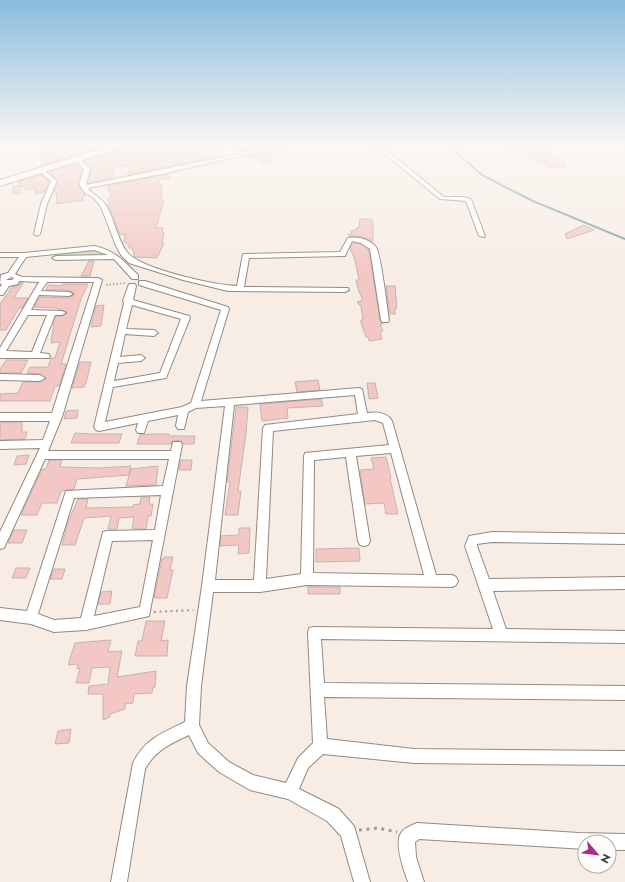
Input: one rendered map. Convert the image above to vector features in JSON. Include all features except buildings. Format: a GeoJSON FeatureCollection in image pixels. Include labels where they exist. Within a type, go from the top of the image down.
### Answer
{"type":"FeatureCollection","features":[{"type":"Feature","properties":{"kind":"street"},"geometry":{"type":"LineString","coordinates":[[37,234],[44,204],[51,187]]}},
{"type":"Feature","properties":{"kind":"street"},"geometry":{"type":"LineString","coordinates":[[84,187],[87,192],[96,197],[104,206],[120,246],[124,253],[132,261],[224,288],[345,290]]}},
{"type":"Feature","properties":{"kind":"street"},"geometry":{"type":"LineString","coordinates":[[429,187],[442,198],[462,198],[469,200],[482,236]]}},
{"type":"Feature","properties":{"kind":"street"},"geometry":{"type":"LineString","coordinates":[[240,289],[246,256],[342,254],[350,239],[363,241],[373,248],[385,320]]}},
{"type":"Feature","properties":{"kind":"street"},"geometry":{"type":"LineString","coordinates":[[0,255],[23,257],[116,257],[135,277]]}},
{"type":"Feature","properties":{"kind":"street"},"geometry":{"type":"LineString","coordinates":[[0,260],[23,257]]}},
{"type":"Feature","properties":{"kind":"street"},"geometry":{"type":"LineString","coordinates":[[14,277],[23,257]]}},
{"type":"Feature","properties":{"kind":"street"},"geometry":{"type":"LineString","coordinates":[[0,293],[6,284],[2,282],[2,279],[14,277],[44,280],[98,280],[57,417],[42,455],[0,544]]}},
{"type":"Feature","properties":{"kind":"street"},"geometry":{"type":"LineString","coordinates":[[142,283],[142,278],[135,277],[128,280],[127,301],[99,427],[184,410],[194,405],[359,391],[363,418]]}},
{"type":"Feature","properties":{"kind":"street"},"geometry":{"type":"LineString","coordinates":[[44,280],[0,354],[46,356]]}},
{"type":"Feature","properties":{"kind":"street"},"geometry":{"type":"LineString","coordinates":[[129,284],[142,283],[225,309],[194,405]]}},
{"type":"Feature","properties":{"kind":"street"},"geometry":{"type":"LineString","coordinates":[[36,293],[69,294]]}},
{"type":"Feature","properties":{"kind":"street"},"geometry":{"type":"LineString","coordinates":[[108,385],[163,376],[186,318],[127,301]]}},
{"type":"Feature","properties":{"kind":"street"},"geometry":{"type":"LineString","coordinates":[[25,312],[62,313]]}},
{"type":"Feature","properties":{"kind":"street"},"geometry":{"type":"LineString","coordinates":[[35,355],[52,313]]}},
{"type":"Feature","properties":{"kind":"street"},"geometry":{"type":"LineString","coordinates":[[121,331],[154,333]]}},
{"type":"Feature","properties":{"kind":"street"},"geometry":{"type":"LineString","coordinates":[[114,361],[141,358]]}},
{"type":"Feature","properties":{"kind":"street"},"geometry":{"type":"LineString","coordinates":[[0,377],[40,378]]}},
{"type":"Feature","properties":{"kind":"street"},"geometry":{"type":"LineString","coordinates":[[230,402],[208,586],[194,686],[192,726],[203,748],[224,767],[250,782],[290,792],[333,815],[348,832],[362,882]]}},
{"type":"Feature","properties":{"kind":"street"},"geometry":{"type":"LineString","coordinates":[[180,426],[184,410]]}},
{"type":"Feature","properties":{"kind":"street"},"geometry":{"type":"LineString","coordinates":[[260,586],[268,428],[375,416],[384,418],[387,421],[432,581]]}},
{"type":"Feature","properties":{"kind":"street"},"geometry":{"type":"LineString","coordinates":[[0,417],[57,417]]}},
{"type":"Feature","properties":{"kind":"street"},"geometry":{"type":"LineString","coordinates":[[141,430],[144,418]]}},
{"type":"Feature","properties":{"kind":"street"},"geometry":{"type":"LineString","coordinates":[[0,445],[46,444]]}},
{"type":"Feature","properties":{"kind":"street"},"geometry":{"type":"LineString","coordinates":[[307,579],[309,456],[394,449]]}},
{"type":"Feature","properties":{"kind":"street"},"geometry":{"type":"LineString","coordinates":[[0,614],[31,618],[54,626],[86,624],[145,612],[167,490],[176,450],[42,455]]}},
{"type":"Feature","properties":{"kind":"street"},"geometry":{"type":"LineString","coordinates":[[350,452],[364,541]]}},
{"type":"Feature","properties":{"kind":"street"},"geometry":{"type":"LineString","coordinates":[[31,618],[70,494],[167,490]]}},
{"type":"Feature","properties":{"kind":"street"},"geometry":{"type":"LineString","coordinates":[[86,624],[107,536],[160,535]]}},
{"type":"Feature","properties":{"kind":"street"},"geometry":{"type":"LineString","coordinates":[[501,635],[485,585],[470,546],[473,540],[492,537],[625,539]]}},
{"type":"Feature","properties":{"kind":"street"},"geometry":{"type":"LineString","coordinates":[[208,586],[260,586],[307,579],[452,581]]}},
{"type":"Feature","properties":{"kind":"street"},"geometry":{"type":"LineString","coordinates":[[485,585],[625,583]]}},
{"type":"Feature","properties":{"kind":"street"},"geometry":{"type":"LineString","coordinates":[[290,792],[303,763],[320,746],[314,633],[625,637]]}},
{"type":"Feature","properties":{"kind":"street"},"geometry":{"type":"LineString","coordinates":[[317,690],[625,693]]}},
{"type":"Feature","properties":{"kind":"street"},"geometry":{"type":"LineString","coordinates":[[119,882],[138,768],[142,758],[152,746],[192,726]]}},
{"type":"Feature","properties":{"kind":"street"},"geometry":{"type":"LineString","coordinates":[[320,746],[414,756],[625,758]]}},
{"type":"Feature","properties":{"kind":"street"},"geometry":{"type":"LineString","coordinates":[[416,882],[408,857],[407,838],[417,831],[579,841],[625,842]]}},
{"type":"Feature","properties":{"kind":"path"},"geometry":{"type":"LineString","coordinates":[[96,285],[129,284]]}},
{"type":"Feature","properties":{"kind":"path"},"geometry":{"type":"LineString","coordinates":[[145,612],[188,609],[204,612]]}},
{"type":"Feature","properties":{"kind":"path"},"geometry":{"type":"LineString","coordinates":[[348,832],[372,827],[390,828],[407,838]]}},
{"type":"Feature","properties":{"kind":"green space"},"geometry":{"type":"Polygon","coordinates":[[[92,249],[108,255],[105,257],[58,256],[60,252],[92,249]]]}},
{"type":"Feature","properties":{"kind":"waterway"},"geometry":{"type":"LineString","coordinates":[[506,187],[533,201],[625,239]]}}]}
